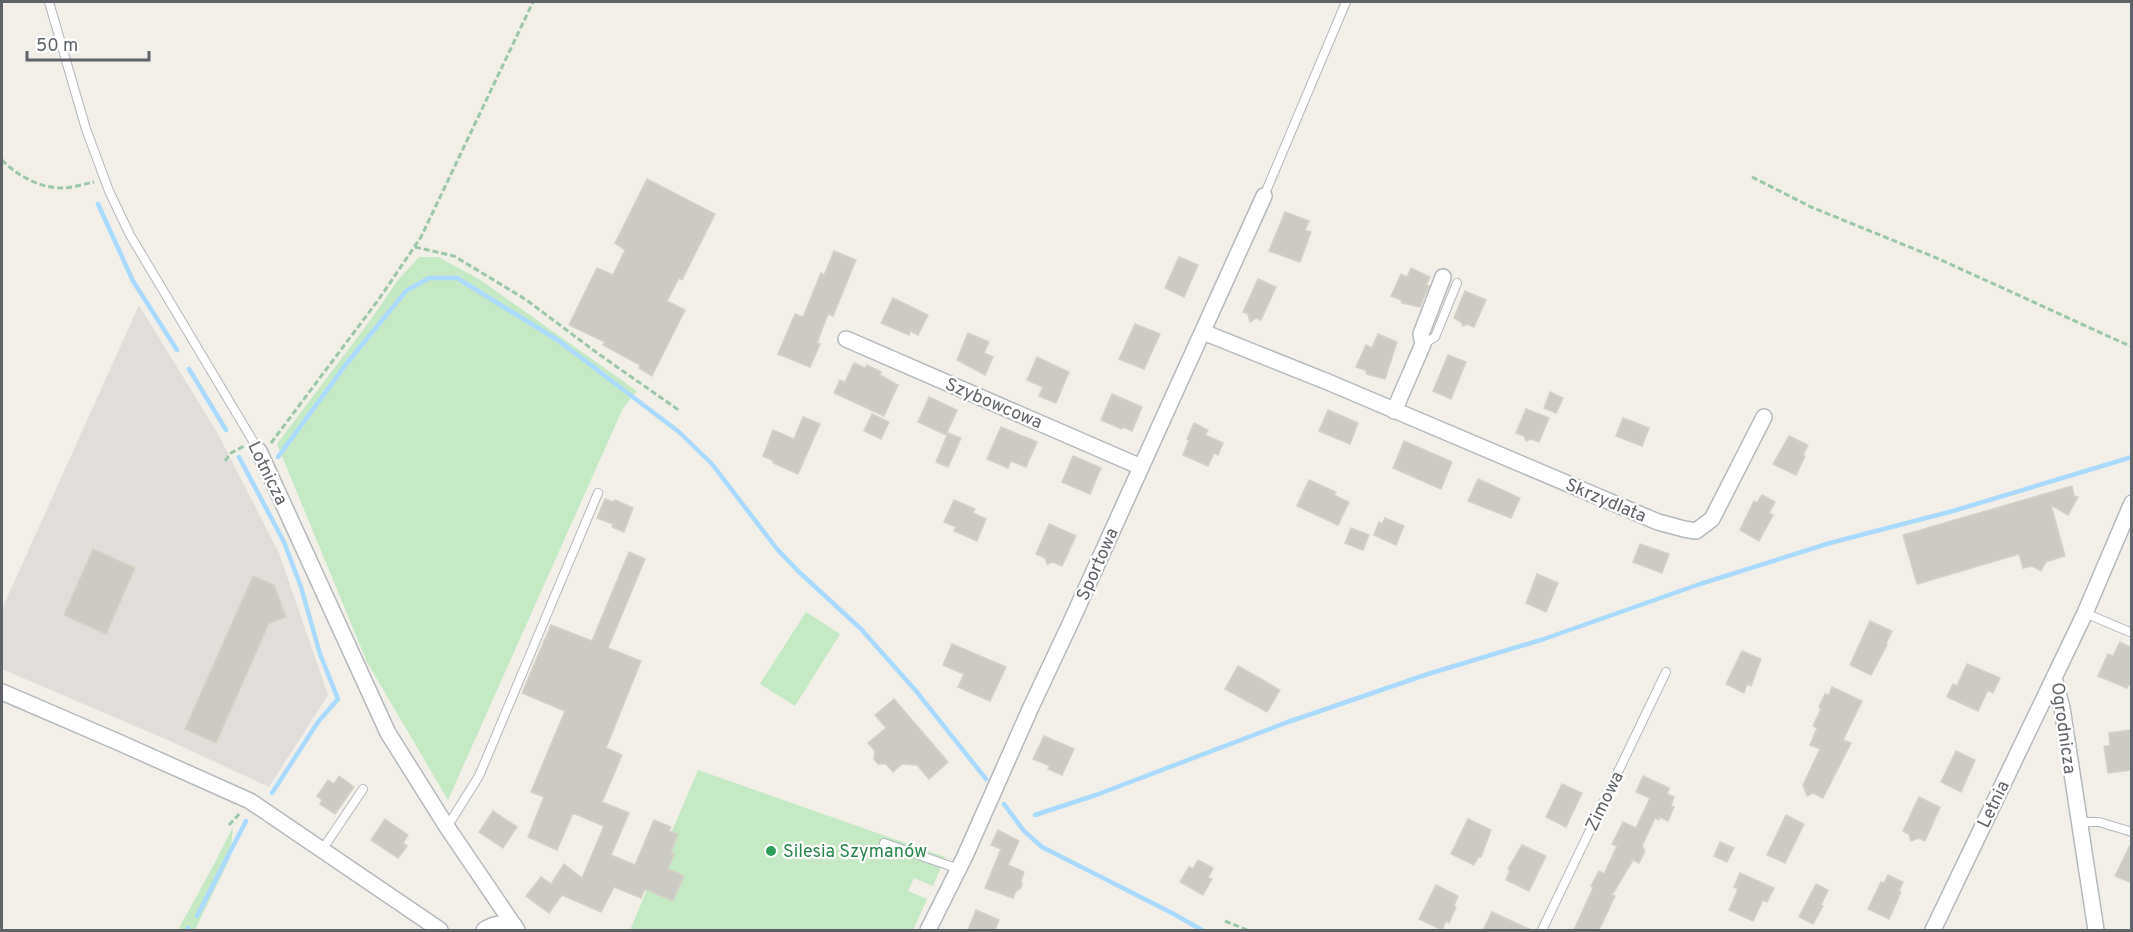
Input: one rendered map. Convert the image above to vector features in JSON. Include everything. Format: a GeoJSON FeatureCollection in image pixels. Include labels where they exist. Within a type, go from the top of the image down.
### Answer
{"type":"FeatureCollection","features":[{"type":"Feature","properties":{"kind":"street","name":"Sportowa"},"geometry":{"type":"LineString","coordinates":[[928,930],[959,868],[1264,196]]}},
{"type":"Feature","properties":{"kind":"street"},"geometry":{"type":"LineString","coordinates":[[1394,411],[1423,344],[1421,334],[1450,280]]}},
{"type":"Feature","properties":{"kind":"street","name":"Skrzydlata"},"geometry":{"type":"LineString","coordinates":[[1203,332],[1658,522],[1684,530],[1696,531],[1712,519],[1764,417]]}},
{"type":"Feature","properties":{"kind":"street","name":"Szybowcowa"},"geometry":{"type":"LineString","coordinates":[[846,339],[1141,467]]}},
{"type":"Feature","properties":{"kind":"street","name":"Lotnicza"},"geometry":{"type":"LineString","coordinates":[[256,446],[387,733],[515,928]]}},
{"type":"Feature","properties":{"kind":"street","name":"Ogrodnicza"},"geometry":{"type":"LineString","coordinates":[[2096,930],[2062,708],[2054,678],[2085,613],[2132,503]]}},
{"type":"Feature","properties":{"kind":"street","name":"Letnia"},"geometry":{"type":"LineString","coordinates":[[1934,930],[2054,678]]}},
{"type":"Feature","properties":{"kind":"street"},"geometry":{"type":"LineString","coordinates":[[2,692],[250,801],[440,930]]}},
{"type":"Feature","properties":{"kind":"street"},"geometry":{"type":"LineString","coordinates":[[484,930],[502,923],[515,928]]}},
{"type":"Feature","properties":{"kind":"lane","name":"Lotnicza"},"geometry":{"type":"LineString","coordinates":[[49,2],[86,129],[105,180],[130,235],[256,446]]}},
{"type":"Feature","properties":{"kind":"lane"},"geometry":{"type":"LineString","coordinates":[[1264,196],[1346,2]]}},
{"type":"Feature","properties":{"kind":"lane"},"geometry":{"type":"LineString","coordinates":[[447,827],[478,776],[598,493]]}},
{"type":"Feature","properties":{"kind":"lane"},"geometry":{"type":"LineString","coordinates":[[2085,613],[2132,633]]}},
{"type":"Feature","properties":{"kind":"lane","name":"Zimowa"},"geometry":{"type":"LineString","coordinates":[[1542,930],[1666,672]]}},
{"type":"Feature","properties":{"kind":"lane"},"geometry":{"type":"LineString","coordinates":[[322,850],[363,789]]}},
{"type":"Feature","properties":{"kind":"lane"},"geometry":{"type":"LineString","coordinates":[[2078,822],[2099,822],[2132,832]]}},
{"type":"Feature","properties":{"kind":"lane"},"geometry":{"type":"LineString","coordinates":[[884,843],[959,868]]}},
{"type":"Feature","properties":{"kind":"path"},"geometry":{"type":"LineString","coordinates":[[225,461],[231,453],[270,444],[379,299],[415,247],[533,2]]}},
{"type":"Feature","properties":{"kind":"path"},"geometry":{"type":"LineString","coordinates":[[2,160],[39,185],[62,188],[105,180]]}},
{"type":"Feature","properties":{"kind":"path"},"geometry":{"type":"LineString","coordinates":[[1752,177],[1811,207],[1939,259],[2132,347]]}},
{"type":"Feature","properties":{"kind":"path"},"geometry":{"type":"LineString","coordinates":[[415,247],[454,256],[525,299],[680,411]]}},
{"type":"Feature","properties":{"kind":"path"},"geometry":{"type":"LineString","coordinates":[[1225,921],[1247,930]]}},
{"type":"Feature","properties":{"kind":"shaded area"},"geometry":{"type":"Polygon","coordinates":[[[139,305],[218,434],[279,553],[328,695],[269,787],[170,741],[2,669],[2,609],[139,305]]]}},
{"type":"Feature","properties":{"kind":"green space"},"geometry":{"type":"Polygon","coordinates":[[[419,257],[438,257],[479,279],[637,391],[623,408],[448,800],[367,662],[277,444],[398,280],[419,257]]]}},
{"type":"Feature","properties":{"kind":"green space"},"geometry":{"type":"Polygon","coordinates":[[[806,612],[840,634],[795,706],[760,684],[806,612]]]}},
{"type":"Feature","properties":{"kind":"green space"},"geometry":{"type":"Polygon","coordinates":[[[698,770],[945,857],[933,886],[914,878],[908,891],[927,899],[913,930],[630,930],[698,770]]]}},
{"type":"Feature","properties":{"kind":"green space"},"geometry":{"type":"Polygon","coordinates":[[[233,827],[230,858],[195,930],[178,930],[212,868],[233,827]]]}},
{"type":"Feature","properties":{"kind":"building"},"geometry":{"type":"Polygon","coordinates":[[[647,179],[715,214],[682,280],[679,278],[667,301],[685,310],[652,376],[639,368],[640,365],[603,345],[605,342],[569,325],[597,268],[613,275],[625,250],[615,243],[647,179]]]}},
{"type":"Feature","properties":{"kind":"building"},"geometry":{"type":"Polygon","coordinates":[[[1285,212],[1309,221],[1305,230],[1311,232],[1300,262],[1269,251],[1285,212]]]}},
{"type":"Feature","properties":{"kind":"building"},"geometry":{"type":"Polygon","coordinates":[[[834,251],[856,260],[833,316],[828,314],[817,343],[820,344],[810,367],[778,354],[795,314],[803,317],[821,273],[824,275],[834,251]]]}},
{"type":"Feature","properties":{"kind":"building"},"geometry":{"type":"Polygon","coordinates":[[[1179,257],[1198,265],[1184,297],[1165,288],[1179,257]]]}},
{"type":"Feature","properties":{"kind":"building"},"geometry":{"type":"Polygon","coordinates":[[[1411,268],[1430,277],[1426,285],[1429,286],[1420,307],[1402,303],[1401,300],[1391,296],[1401,274],[1407,277],[1411,268]]]}},
{"type":"Feature","properties":{"kind":"building"},"geometry":{"type":"Polygon","coordinates":[[[1258,279],[1276,287],[1261,320],[1256,318],[1250,322],[1248,314],[1243,312],[1258,279]]]}},
{"type":"Feature","properties":{"kind":"building"},"geometry":{"type":"Polygon","coordinates":[[[1465,291],[1486,300],[1474,327],[1467,324],[1463,326],[1454,318],[1465,291]]]}},
{"type":"Feature","properties":{"kind":"building"},"geometry":{"type":"Polygon","coordinates":[[[893,298],[928,315],[918,335],[910,331],[909,335],[881,323],[893,298]]]}},
{"type":"Feature","properties":{"kind":"building"},"geometry":{"type":"Polygon","coordinates":[[[1135,324],[1160,334],[1144,369],[1119,359],[1135,324]]]}},
{"type":"Feature","properties":{"kind":"building"},"geometry":{"type":"Polygon","coordinates":[[[968,333],[989,342],[984,353],[993,357],[985,375],[957,360],[968,333]]]}},
{"type":"Feature","properties":{"kind":"building"},"geometry":{"type":"Polygon","coordinates":[[[1378,334],[1397,342],[1385,379],[1367,374],[1365,370],[1356,367],[1366,345],[1372,348],[1378,334]]]}},
{"type":"Feature","properties":{"kind":"building"},"geometry":{"type":"Polygon","coordinates":[[[1448,355],[1466,362],[1451,399],[1433,391],[1448,355]]]}},
{"type":"Feature","properties":{"kind":"building"},"geometry":{"type":"Polygon","coordinates":[[[1037,357],[1069,372],[1056,403],[1039,396],[1043,387],[1027,380],[1037,357]]]}},
{"type":"Feature","properties":{"kind":"building"},"geometry":{"type":"Polygon","coordinates":[[[854,363],[865,368],[867,365],[881,372],[880,375],[898,385],[884,416],[834,393],[840,380],[845,382],[854,363]]]}},
{"type":"Feature","properties":{"kind":"building"},"geometry":{"type":"Polygon","coordinates":[[[1550,392],[1563,398],[1556,413],[1544,408],[1550,392]]]}},
{"type":"Feature","properties":{"kind":"building"},"geometry":{"type":"Polygon","coordinates":[[[1112,394],[1142,407],[1132,431],[1101,420],[1112,394]]]}},
{"type":"Feature","properties":{"kind":"building"},"geometry":{"type":"Polygon","coordinates":[[[929,397],[957,410],[946,435],[918,422],[929,397]]]}},
{"type":"Feature","properties":{"kind":"building"},"geometry":{"type":"Polygon","coordinates":[[[1526,409],[1549,418],[1539,442],[1531,439],[1526,441],[1524,436],[1516,433],[1526,409]]]}},
{"type":"Feature","properties":{"kind":"building"},"geometry":{"type":"Polygon","coordinates":[[[1328,410],[1358,423],[1350,444],[1319,431],[1328,410]]]}},
{"type":"Feature","properties":{"kind":"building"},"geometry":{"type":"Polygon","coordinates":[[[872,414],[889,422],[881,439],[864,431],[872,414]]]}},
{"type":"Feature","properties":{"kind":"building"},"geometry":{"type":"Polygon","coordinates":[[[803,417],[820,424],[798,474],[763,456],[773,430],[794,439],[803,417]]]}},
{"type":"Feature","properties":{"kind":"building"},"geometry":{"type":"Polygon","coordinates":[[[1623,418],[1649,428],[1642,446],[1616,436],[1623,418]]]}},
{"type":"Feature","properties":{"kind":"building"},"geometry":{"type":"Polygon","coordinates":[[[1194,423],[1208,430],[1205,435],[1223,443],[1218,455],[1214,453],[1208,466],[1183,455],[1194,423]]]}},
{"type":"Feature","properties":{"kind":"building"},"geometry":{"type":"Polygon","coordinates":[[[1001,427],[1037,442],[1026,467],[1011,461],[1008,468],[987,459],[1001,427]]]}},
{"type":"Feature","properties":{"kind":"building"},"geometry":{"type":"Polygon","coordinates":[[[948,433],[961,438],[948,467],[936,462],[948,433]]]}},
{"type":"Feature","properties":{"kind":"building"},"geometry":{"type":"Polygon","coordinates":[[[1789,436],[1808,445],[1796,475],[1773,464],[1789,436]]]}},
{"type":"Feature","properties":{"kind":"building"},"geometry":{"type":"Polygon","coordinates":[[[1404,441],[1452,462],[1441,489],[1393,468],[1404,441]]]}},
{"type":"Feature","properties":{"kind":"building"},"geometry":{"type":"Polygon","coordinates":[[[1073,456],[1101,468],[1090,494],[1062,482],[1073,456]]]}},
{"type":"Feature","properties":{"kind":"building"},"geometry":{"type":"Polygon","coordinates":[[[1478,479],[1520,498],[1511,518],[1468,501],[1478,479]]]}},
{"type":"Feature","properties":{"kind":"building"},"geometry":{"type":"Polygon","coordinates":[[[1309,480],[1336,492],[1334,495],[1349,502],[1338,525],[1297,506],[1309,480]]]}},
{"type":"Feature","properties":{"kind":"building"},"geometry":{"type":"Polygon","coordinates":[[[2072,486],[2074,496],[2078,497],[2068,515],[2051,505],[2065,556],[2046,562],[2041,571],[2032,566],[2023,568],[2019,554],[1917,584],[1903,535],[2072,486]]]}},
{"type":"Feature","properties":{"kind":"building"},"geometry":{"type":"Polygon","coordinates":[[[1762,495],[1775,502],[1769,513],[1773,515],[1759,541],[1740,530],[1754,501],[1757,503],[1762,495]]]}},
{"type":"Feature","properties":{"kind":"building"},"geometry":{"type":"Polygon","coordinates":[[[605,499],[613,502],[615,500],[633,508],[624,532],[612,527],[613,524],[597,518],[605,499]]]}},
{"type":"Feature","properties":{"kind":"building"},"geometry":{"type":"Polygon","coordinates":[[[954,500],[975,509],[973,513],[986,519],[977,541],[954,531],[956,527],[944,522],[954,500]]]}},
{"type":"Feature","properties":{"kind":"building"},"geometry":{"type":"Polygon","coordinates":[[[1385,518],[1404,526],[1396,545],[1374,535],[1379,522],[1382,524],[1385,518]]]}},
{"type":"Feature","properties":{"kind":"building"},"geometry":{"type":"Polygon","coordinates":[[[1049,524],[1076,536],[1062,566],[1053,562],[1047,564],[1045,558],[1036,554],[1049,524]]]}},
{"type":"Feature","properties":{"kind":"building"},"geometry":{"type":"Polygon","coordinates":[[[1351,528],[1369,535],[1363,550],[1345,543],[1351,528]]]}},
{"type":"Feature","properties":{"kind":"building"},"geometry":{"type":"Polygon","coordinates":[[[1640,544],[1669,554],[1662,573],[1633,562],[1640,544]]]}},
{"type":"Feature","properties":{"kind":"building"},"geometry":{"type":"Polygon","coordinates":[[[93,549],[135,568],[106,634],[64,615],[93,549]]]}},
{"type":"Feature","properties":{"kind":"building"},"geometry":{"type":"Polygon","coordinates":[[[629,552],[645,559],[608,648],[641,661],[606,748],[622,755],[602,802],[629,813],[611,855],[635,865],[654,820],[671,827],[669,831],[678,834],[668,869],[684,876],[673,901],[645,889],[641,898],[614,887],[601,912],[562,895],[549,913],[526,896],[541,877],[551,884],[564,864],[582,878],[604,826],[573,813],[557,850],[528,837],[544,797],[531,792],[565,711],[522,693],[551,625],[592,641],[629,552]]]}},
{"type":"Feature","properties":{"kind":"building"},"geometry":{"type":"Polygon","coordinates":[[[1537,574],[1558,583],[1546,612],[1526,603],[1537,574]]]}},
{"type":"Feature","properties":{"kind":"building"},"geometry":{"type":"Polygon","coordinates":[[[253,576],[274,585],[286,617],[269,623],[216,743],[185,729],[253,576]]]}},
{"type":"Feature","properties":{"kind":"building"},"geometry":{"type":"Polygon","coordinates":[[[1870,621],[1892,631],[1871,675],[1850,665],[1870,621]]]}},
{"type":"Feature","properties":{"kind":"building"},"geometry":{"type":"Polygon","coordinates":[[[2120,642],[2132,648],[2132,679],[2127,688],[2098,676],[2108,654],[2113,656],[2120,642]]]}},
{"type":"Feature","properties":{"kind":"building"},"geometry":{"type":"Polygon","coordinates":[[[952,644],[1006,667],[990,701],[958,687],[964,674],[943,665],[952,644]]]}},
{"type":"Feature","properties":{"kind":"building"},"geometry":{"type":"Polygon","coordinates":[[[1742,651],[1761,659],[1751,686],[1747,684],[1744,693],[1726,684],[1742,651]]]}},
{"type":"Feature","properties":{"kind":"building"},"geometry":{"type":"Polygon","coordinates":[[[1967,664],[2000,678],[1993,693],[1988,690],[1978,711],[1947,697],[1953,684],[1957,686],[1967,664]]]}},
{"type":"Feature","properties":{"kind":"building"},"geometry":{"type":"Polygon","coordinates":[[[1238,666],[1280,690],[1267,712],[1225,689],[1238,666]]]}},
{"type":"Feature","properties":{"kind":"building"},"geometry":{"type":"Polygon","coordinates":[[[1832,687],[1862,701],[1843,740],[1851,743],[1823,798],[1813,793],[1807,796],[1803,785],[1820,749],[1810,745],[1817,728],[1813,726],[1825,694],[1829,695],[1832,687]]]}},
{"type":"Feature","properties":{"kind":"building"},"geometry":{"type":"Polygon","coordinates":[[[894,699],[948,762],[929,779],[917,765],[902,764],[893,772],[886,764],[878,764],[874,759],[875,751],[868,743],[886,728],[875,715],[894,699]]]}},
{"type":"Feature","properties":{"kind":"building"},"geometry":{"type":"Polygon","coordinates":[[[2130,730],[2132,770],[2108,773],[2104,746],[2110,746],[2109,733],[2130,730]]]}},
{"type":"Feature","properties":{"kind":"building"},"geometry":{"type":"Polygon","coordinates":[[[1044,736],[1074,749],[1062,775],[1048,769],[1050,766],[1033,759],[1044,736]]]}},
{"type":"Feature","properties":{"kind":"building"},"geometry":{"type":"Polygon","coordinates":[[[1956,751],[1975,760],[1961,792],[1941,782],[1956,751]]]}},
{"type":"Feature","properties":{"kind":"building"},"geometry":{"type":"Polygon","coordinates":[[[339,776],[354,787],[335,814],[320,804],[322,800],[317,796],[328,780],[334,784],[339,776]]]}},
{"type":"Feature","properties":{"kind":"building"},"geometry":{"type":"Polygon","coordinates":[[[1643,776],[1669,788],[1667,794],[1674,797],[1671,806],[1674,807],[1668,821],[1660,817],[1659,820],[1655,818],[1642,846],[1645,851],[1639,863],[1633,860],[1612,895],[1615,896],[1599,930],[1574,930],[1593,888],[1591,886],[1599,871],[1604,874],[1617,846],[1612,844],[1623,822],[1636,828],[1650,798],[1636,792],[1643,776]]]}},
{"type":"Feature","properties":{"kind":"building"},"geometry":{"type":"Polygon","coordinates":[[[1562,784],[1582,793],[1566,827],[1546,817],[1562,784]]]}},
{"type":"Feature","properties":{"kind":"building"},"geometry":{"type":"Polygon","coordinates":[[[1919,797],[1940,807],[1925,841],[1919,838],[1911,841],[1909,834],[1903,831],[1919,797]]]}},
{"type":"Feature","properties":{"kind":"building"},"geometry":{"type":"Polygon","coordinates":[[[493,811],[517,827],[503,848],[479,832],[493,811]]]}},
{"type":"Feature","properties":{"kind":"building"},"geometry":{"type":"Polygon","coordinates":[[[1786,815],[1804,824],[1785,863],[1767,855],[1786,815]]]}},
{"type":"Feature","properties":{"kind":"building"},"geometry":{"type":"Polygon","coordinates":[[[385,819],[408,835],[403,843],[407,846],[398,858],[371,840],[385,819]]]}},
{"type":"Feature","properties":{"kind":"building"},"geometry":{"type":"Polygon","coordinates":[[[1468,819],[1491,830],[1481,857],[1479,856],[1474,865],[1451,854],[1468,819]]]}},
{"type":"Feature","properties":{"kind":"building"},"geometry":{"type":"Polygon","coordinates":[[[998,830],[1019,841],[1008,865],[1024,872],[1022,885],[1013,898],[985,888],[1001,849],[991,845],[998,830]]]}},
{"type":"Feature","properties":{"kind":"building"},"geometry":{"type":"Polygon","coordinates":[[[2132,841],[2132,883],[2115,876],[2132,841]]]}},
{"type":"Feature","properties":{"kind":"building"},"geometry":{"type":"Polygon","coordinates":[[[1720,842],[1734,848],[1727,862],[1714,856],[1720,842]]]}},
{"type":"Feature","properties":{"kind":"building"},"geometry":{"type":"Polygon","coordinates":[[[1522,845],[1546,856],[1529,891],[1506,880],[1510,870],[1508,869],[1522,845]]]}},
{"type":"Feature","properties":{"kind":"building"},"geometry":{"type":"Polygon","coordinates":[[[1198,860],[1213,868],[1208,878],[1212,879],[1203,895],[1180,882],[1189,867],[1193,869],[1198,860]]]}},
{"type":"Feature","properties":{"kind":"building"},"geometry":{"type":"Polygon","coordinates":[[[1740,873],[1774,888],[1767,902],[1763,900],[1753,921],[1729,910],[1738,889],[1734,887],[1740,873]]]}},
{"type":"Feature","properties":{"kind":"building"},"geometry":{"type":"Polygon","coordinates":[[[1888,875],[1903,882],[1889,919],[1868,909],[1881,882],[1884,883],[1888,875]]]}},
{"type":"Feature","properties":{"kind":"building"},"geometry":{"type":"Polygon","coordinates":[[[1816,884],[1828,890],[1821,905],[1823,906],[1813,924],[1799,917],[1816,884]]]}},
{"type":"Feature","properties":{"kind":"building"},"geometry":{"type":"Polygon","coordinates":[[[1436,885],[1458,896],[1449,923],[1446,921],[1442,930],[1419,919],[1436,885]]]}},
{"type":"Feature","properties":{"kind":"building"},"geometry":{"type":"Polygon","coordinates":[[[976,910],[999,920],[995,930],[968,930],[976,910]]]}},
{"type":"Feature","properties":{"kind":"building"},"geometry":{"type":"Polygon","coordinates":[[[1492,912],[1531,930],[1483,930],[1492,912]]]}},
{"type":"Feature","properties":{"kind":"waterway"},"geometry":{"type":"LineString","coordinates":[[98,204],[133,281],[177,350]]}},
{"type":"Feature","properties":{"kind":"waterway"},"geometry":{"type":"LineString","coordinates":[[278,457],[347,363],[406,291],[429,278],[457,278],[559,341],[679,432],[712,464],[777,549],[861,629],[916,691],[986,779]]}},
{"type":"Feature","properties":{"kind":"waterway"},"geometry":{"type":"LineString","coordinates":[[189,369],[226,430]]}},
{"type":"Feature","properties":{"kind":"waterway"},"geometry":{"type":"LineString","coordinates":[[239,457],[284,542],[301,587],[320,654],[338,699],[318,722],[272,793]]}},
{"type":"Feature","properties":{"kind":"waterway"},"geometry":{"type":"LineString","coordinates":[[1035,815],[1096,795],[1288,722],[1428,674],[1544,639],[1700,584],[1830,543],[1953,511],[2132,457]]}},
{"type":"Feature","properties":{"kind":"waterway"},"geometry":{"type":"LineString","coordinates":[[1004,804],[1024,831],[1042,847],[1202,930]]}},
{"type":"Feature","properties":{"kind":"waterway"},"geometry":{"type":"LineString","coordinates":[[197,916],[246,821]]}},
{"type":"Feature","properties":{"kind":"place","name":"Silesia Szymanów"},"geometry":{"type":"Point","coordinates":[771,851]}}]}
